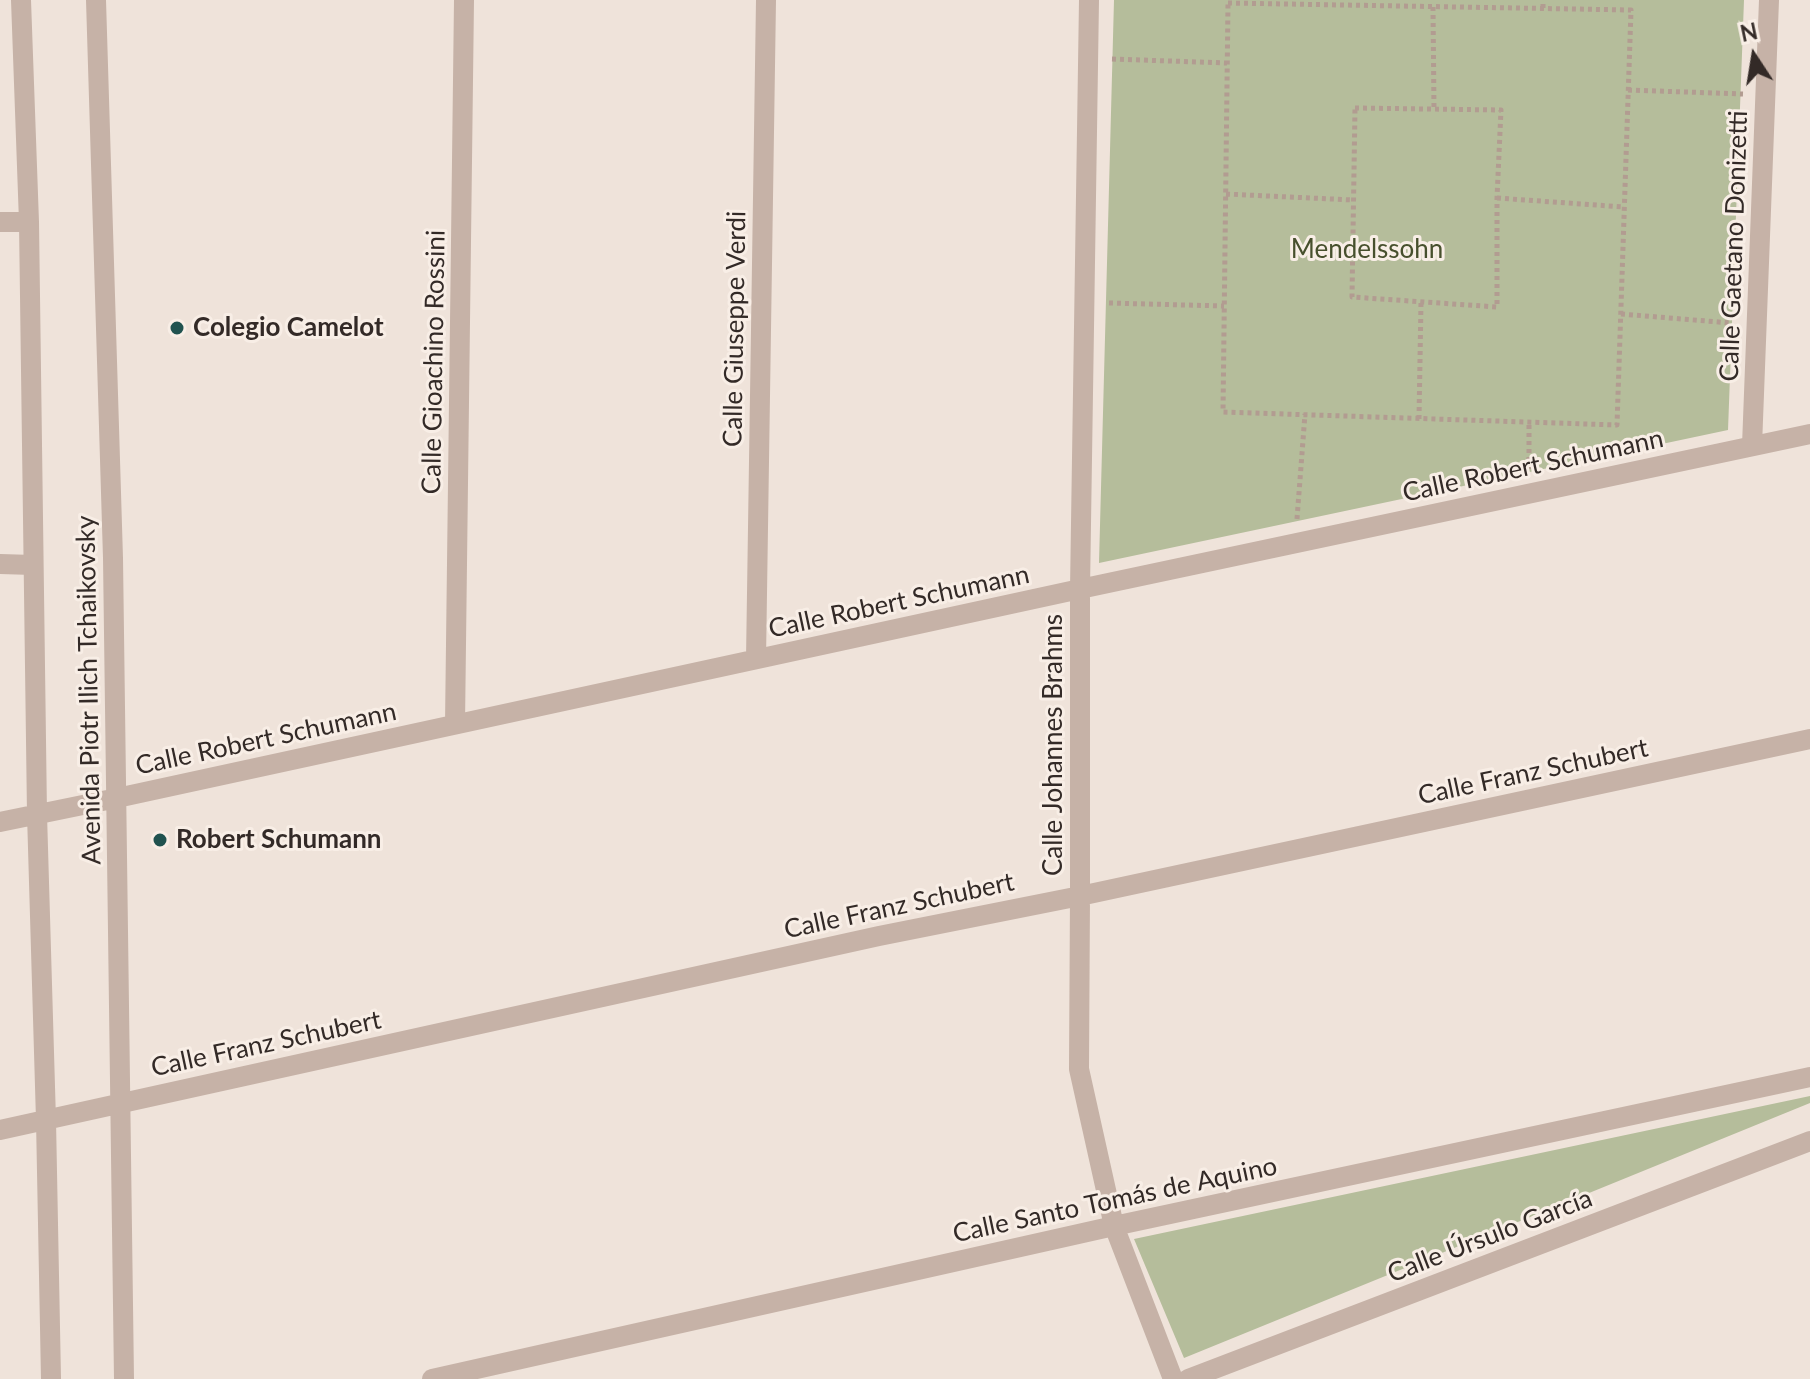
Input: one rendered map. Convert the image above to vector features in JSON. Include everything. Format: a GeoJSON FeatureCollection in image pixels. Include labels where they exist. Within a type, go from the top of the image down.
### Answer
{"type":"FeatureCollection","features":[{"type":"Feature","properties":{"kind":"street","name":"Avenida Piotr Ilich Tchaikovsky"},"geometry":{"type":"LineString","coordinates":[[21,0],[29,222],[37,814],[51,1379]]}},
{"type":"Feature","properties":{"kind":"street","name":"Avenida Piotr Ilich Tchaikovsky"},"geometry":{"type":"LineString","coordinates":[[96,0],[113,542],[124,1379]]}},
{"type":"Feature","properties":{"kind":"street","name":"Calle Gioachino Rossini"},"geometry":{"type":"LineString","coordinates":[[455,724],[464,0]]}},
{"type":"Feature","properties":{"kind":"street","name":"Calle Giuseppe Verdi"},"geometry":{"type":"LineString","coordinates":[[756,659],[766,0]]}},
{"type":"Feature","properties":{"kind":"street","name":"Calle Johannes Brahms"},"geometry":{"type":"LineString","coordinates":[[1089,0],[1080,589],[1079,1069],[1114,1226],[1173,1379]]}},
{"type":"Feature","properties":{"kind":"street","name":"Calle Gaetano Donizetti"},"geometry":{"type":"LineString","coordinates":[[1752,446],[1769,0]]}},
{"type":"Feature","properties":{"kind":"street"},"geometry":{"type":"LineString","coordinates":[[0,222],[29,222]]}},
{"type":"Feature","properties":{"kind":"street","name":"Calle Robert Schumann"},"geometry":{"type":"LineString","coordinates":[[0,822],[1810,434]]}},
{"type":"Feature","properties":{"kind":"street"},"geometry":{"type":"LineString","coordinates":[[0,564],[33,565]]}},
{"type":"Feature","properties":{"kind":"street","name":"Calle Franz Schubert"},"geometry":{"type":"LineString","coordinates":[[0,1130],[879,936],[1080,896],[1810,739]]}},
{"type":"Feature","properties":{"kind":"street","name":"Calle Santo Tomás de Aquino"},"geometry":{"type":"LineString","coordinates":[[432,1379],[1114,1226],[1810,1077]]}},
{"type":"Feature","properties":{"kind":"street","name":"Calle Úrsulo García"},"geometry":{"type":"LineString","coordinates":[[1188,1379],[1810,1141]]}},
{"type":"Feature","properties":{"kind":"path"},"geometry":{"type":"LineString","coordinates":[[1543,0],[1543,8]]}},
{"type":"Feature","properties":{"kind":"path"},"geometry":{"type":"LineString","coordinates":[[1323,2],[1433,7],[1631,10],[1617,425],[1223,412],[1228,3],[1323,2]]}},
{"type":"Feature","properties":{"kind":"path"},"geometry":{"type":"LineString","coordinates":[[1433,7],[1434,110]]}},
{"type":"Feature","properties":{"kind":"path"},"geometry":{"type":"LineString","coordinates":[[1089,58],[1227,63]]}},
{"type":"Feature","properties":{"kind":"path"},"geometry":{"type":"LineString","coordinates":[[1628,90],[1766,95]]}},
{"type":"Feature","properties":{"kind":"path"},"geometry":{"type":"LineString","coordinates":[[1355,108],[1501,110],[1497,198],[1497,307],[1352,297],[1355,108]]}},
{"type":"Feature","properties":{"kind":"path"},"geometry":{"type":"LineString","coordinates":[[1226,194],[1353,200]]}},
{"type":"Feature","properties":{"kind":"path"},"geometry":{"type":"LineString","coordinates":[[1497,198],[1624,207]]}},
{"type":"Feature","properties":{"kind":"path"},"geometry":{"type":"LineString","coordinates":[[1085,302],[1224,306]]}},
{"type":"Feature","properties":{"kind":"path"},"geometry":{"type":"LineString","coordinates":[[1419,419],[1421,302]]}},
{"type":"Feature","properties":{"kind":"path"},"geometry":{"type":"LineString","coordinates":[[1621,314],[1757,325]]}},
{"type":"Feature","properties":{"kind":"path"},"geometry":{"type":"LineString","coordinates":[[1295,544],[1305,414]]}},
{"type":"Feature","properties":{"kind":"path"},"geometry":{"type":"LineString","coordinates":[[1528,494],[1529,422]]}},
{"type":"Feature","properties":{"kind":"green space","name":"Mendelssohn"},"geometry":{"type":"Polygon","coordinates":[[[1114,0],[1744,0],[1728,430],[1099,563],[1114,0]]]}},
{"type":"Feature","properties":{"kind":"green space"},"geometry":{"type":"Polygon","coordinates":[[[1810,1096],[1810,1103],[1184,1358],[1134,1239],[1810,1096]]]}},
{"type":"Feature","properties":{"kind":"place","name":"Colegio Camelot"},"geometry":{"type":"Point","coordinates":[177,328]}},
{"type":"Feature","properties":{"kind":"place","name":"Robert Schumann"},"geometry":{"type":"Point","coordinates":[160,840]}}]}
